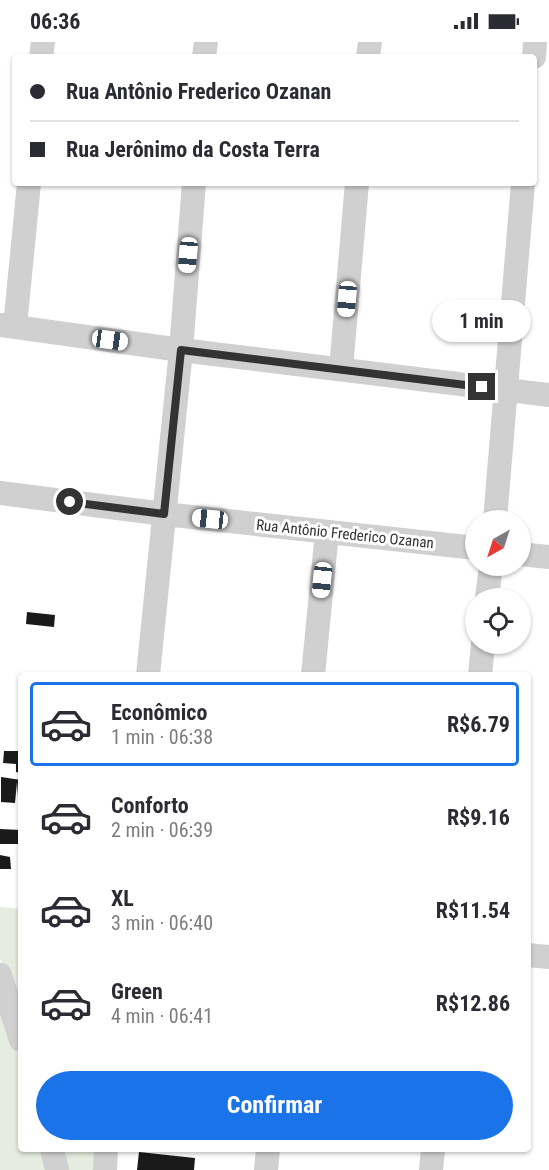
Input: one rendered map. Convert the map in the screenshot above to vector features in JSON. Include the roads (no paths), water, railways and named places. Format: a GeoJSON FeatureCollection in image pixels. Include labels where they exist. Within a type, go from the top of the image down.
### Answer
{"type":"FeatureCollection","features":[{"type":"Feature","properties":{"kind":"street"},"geometry":{"type":"LineString","coordinates":[[29,186],[8,325],[181,350],[549,395]]}},
{"type":"Feature","properties":{"kind":"street"},"geometry":{"type":"LineString","coordinates":[[148,672],[181,350],[194,186]]}},
{"type":"Feature","properties":{"kind":"street"},"geometry":{"type":"LineString","coordinates":[[341,369],[357,186]]}},
{"type":"Feature","properties":{"kind":"street"},"geometry":{"type":"LineString","coordinates":[[496,510],[523,186]]}},
{"type":"Feature","properties":{"kind":"street","name":"Rua Antônio Frederico Ozanan"},"geometry":{"type":"LineString","coordinates":[[0,493],[164,514],[465,547]]}},
{"type":"Feature","properties":{"kind":"street"},"geometry":{"type":"LineString","coordinates":[[313,672],[327,532]]}},
{"type":"Feature","properties":{"kind":"street"},"geometry":{"type":"LineString","coordinates":[[531,555],[549,557]]}},
{"type":"Feature","properties":{"kind":"street"},"geometry":{"type":"LineString","coordinates":[[480,672],[482,654]]}},
{"type":"Feature","properties":{"kind":"street"},"geometry":{"type":"LineString","coordinates":[[531,955],[549,957]]}},
{"type":"Feature","properties":{"kind":"street"},"geometry":{"type":"LineString","coordinates":[[0,975],[18,1031]]}},
{"type":"Feature","properties":{"kind":"street"},"geometry":{"type":"LineString","coordinates":[[53,1152],[57,1170]]}},
{"type":"Feature","properties":{"kind":"street"},"geometry":{"type":"LineString","coordinates":[[105,1170],[106,1152]]}},
{"type":"Feature","properties":{"kind":"street"},"geometry":{"type":"LineString","coordinates":[[266,1170],[268,1152]]}},
{"type":"Feature","properties":{"kind":"street"},"geometry":{"type":"LineString","coordinates":[[431,1170],[433,1152]]}}]}
